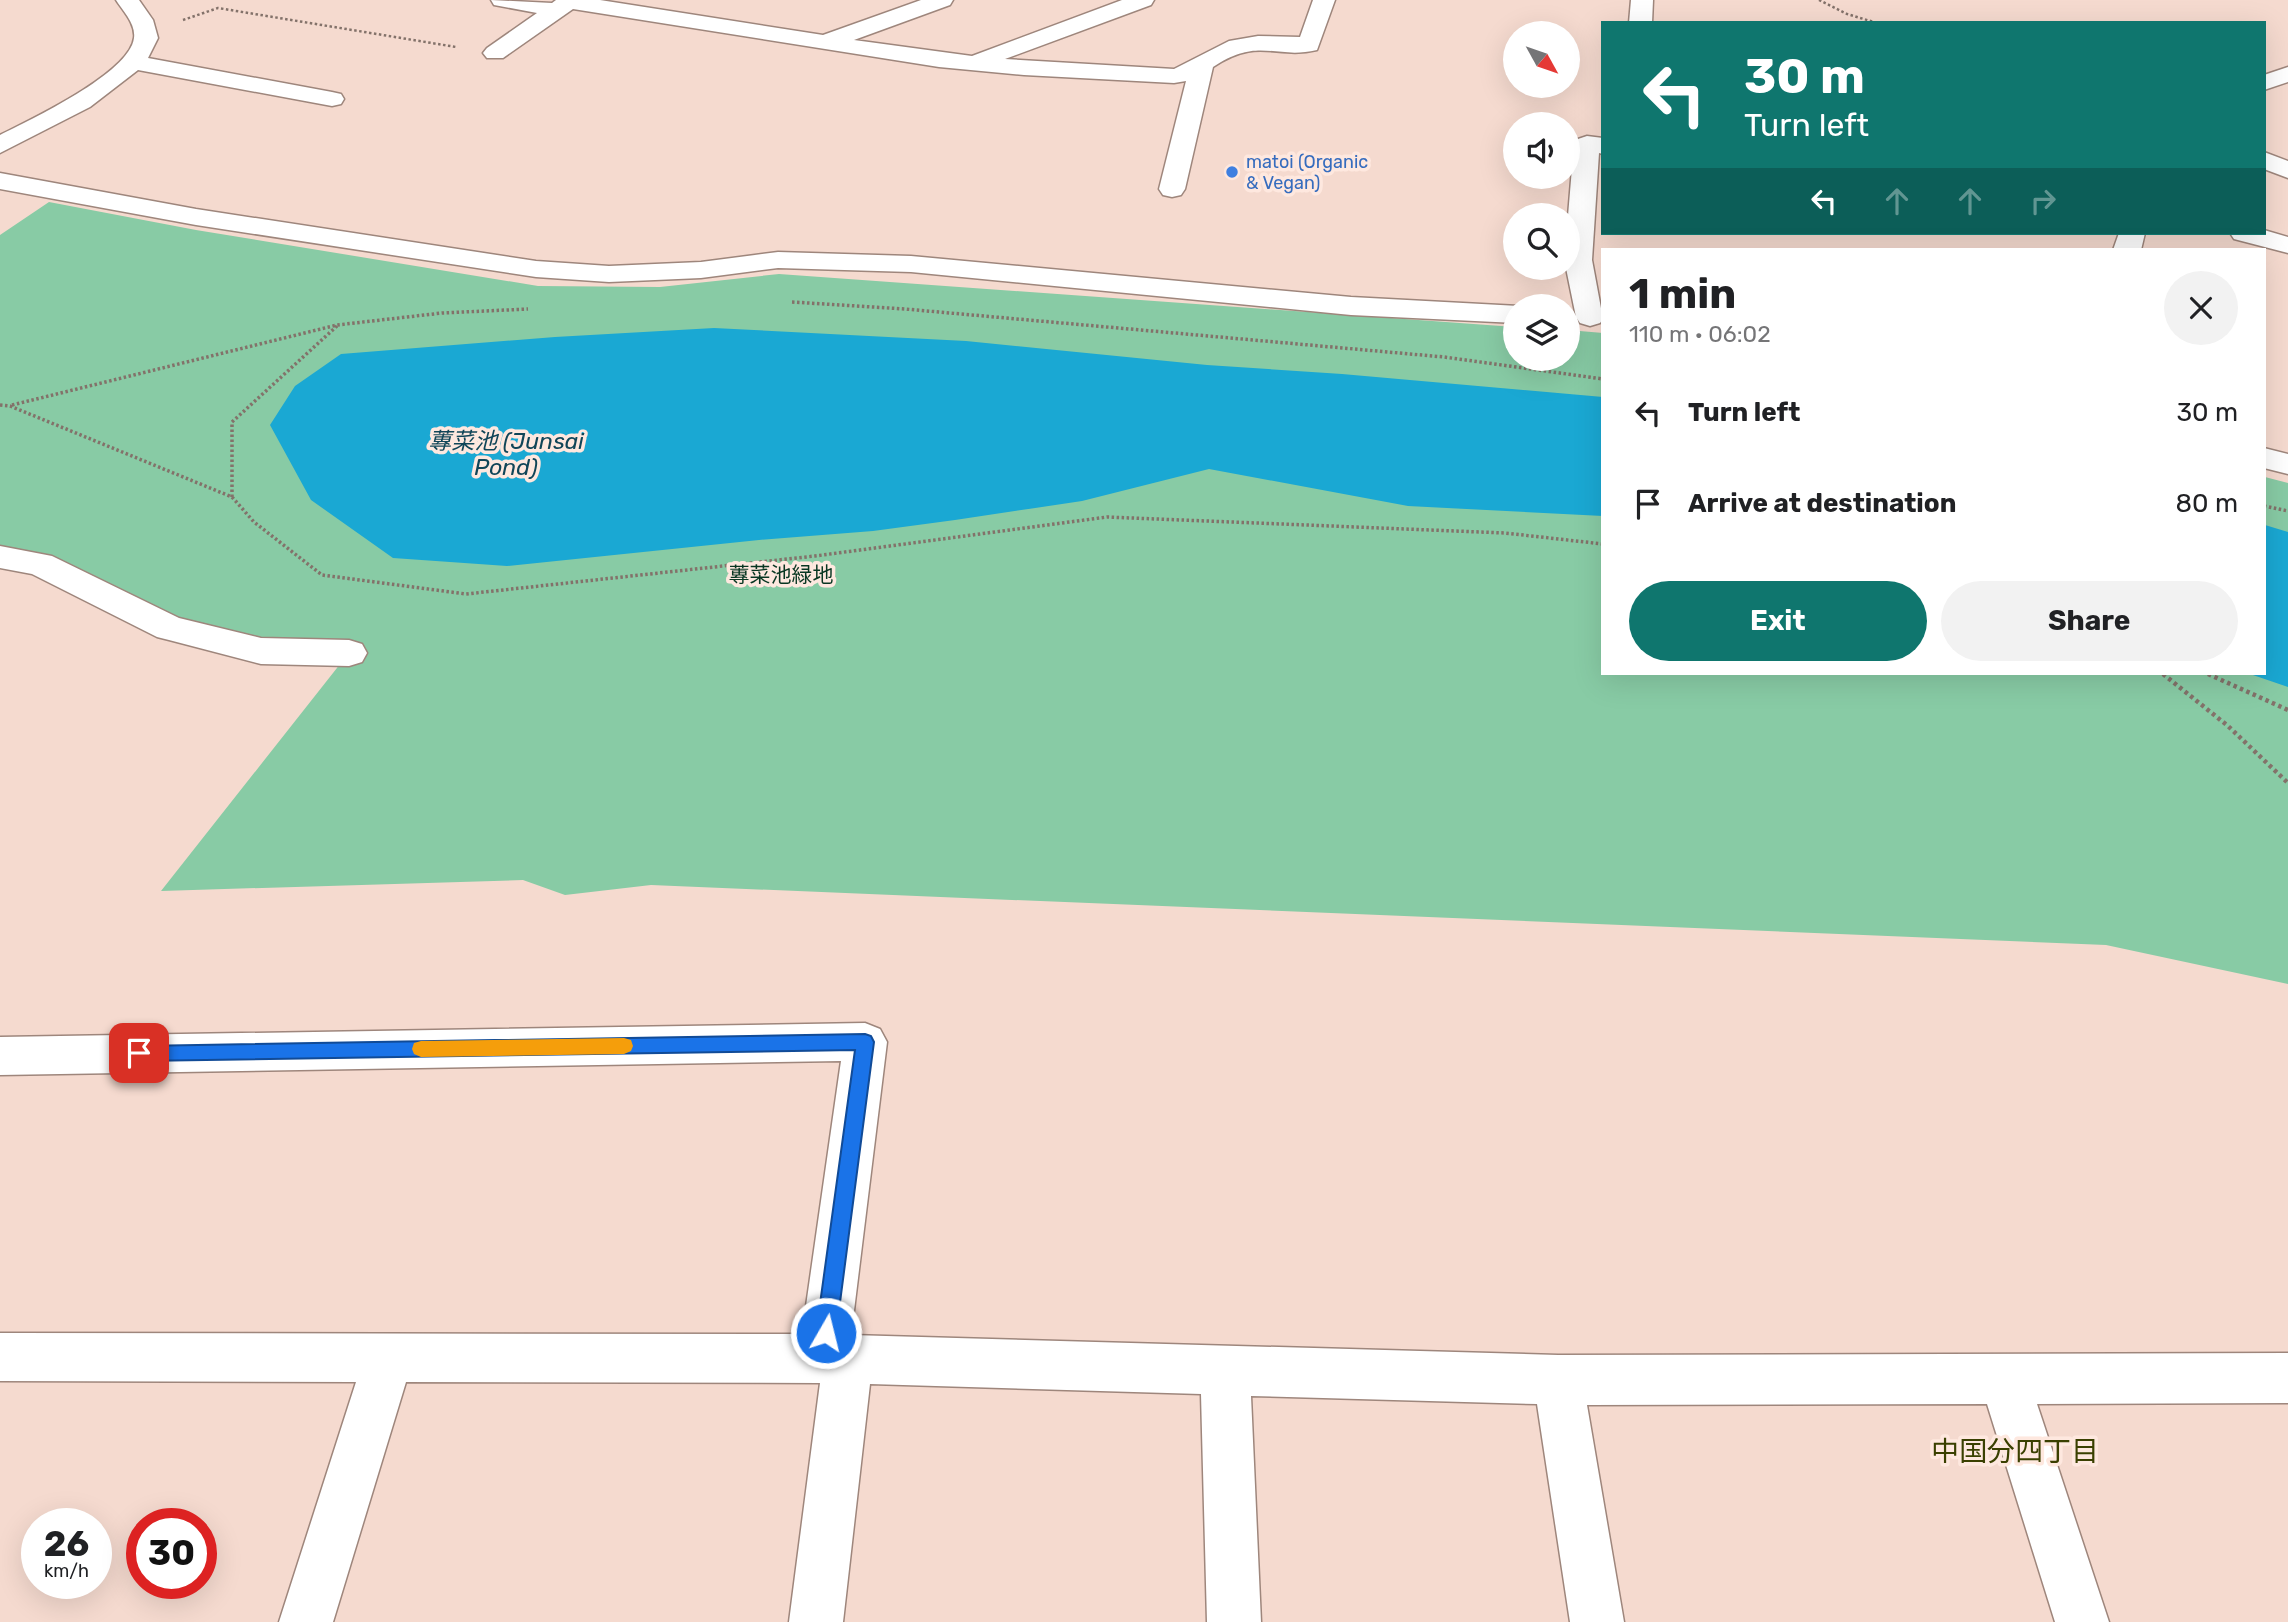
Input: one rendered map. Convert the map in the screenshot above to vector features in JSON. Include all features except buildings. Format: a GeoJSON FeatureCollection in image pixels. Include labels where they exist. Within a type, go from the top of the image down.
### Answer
{"type":"FeatureCollection","features":[{"type":"Feature","properties":{"kind":"street"},"geometry":{"type":"LineString","coordinates":[[0,145],[85,100],[113,81],[133,62],[146,43],[146,32],[127,0]]}},
{"type":"Feature","properties":{"kind":"street"},"geometry":{"type":"LineString","coordinates":[[502,0],[565,4],[973,63],[1174,76],[1185,75],[1230,47],[1254,43],[1310,45],[1324,0]]}},
{"type":"Feature","properties":{"kind":"street"},"geometry":{"type":"LineString","coordinates":[[826,42],[942,0]]}},
{"type":"Feature","properties":{"kind":"street"},"geometry":{"type":"LineString","coordinates":[[973,63],[1143,0]]}},
{"type":"Feature","properties":{"kind":"street"},"geometry":{"type":"LineString","coordinates":[[1640,21],[1642,0]]}},
{"type":"Feature","properties":{"kind":"street"},"geometry":{"type":"LineString","coordinates":[[495,53],[565,4]]}},
{"type":"Feature","properties":{"kind":"street"},"geometry":{"type":"LineString","coordinates":[[677,19],[721,4]]}},
{"type":"Feature","properties":{"kind":"street"},"geometry":{"type":"LineString","coordinates":[[133,62],[332,99]]}},
{"type":"Feature","properties":{"kind":"street"},"geometry":{"type":"LineString","coordinates":[[1172,189],[1202,65]]}},
{"type":"Feature","properties":{"kind":"street"},"geometry":{"type":"LineString","coordinates":[[2266,82],[2288,74]]}},
{"type":"Feature","properties":{"kind":"street"},"geometry":{"type":"LineString","coordinates":[[1587,317],[1578,260],[1587,144],[1601,146]]}},
{"type":"Feature","properties":{"kind":"street"},"geometry":{"type":"LineString","coordinates":[[2266,161],[2288,170]]}},
{"type":"Feature","properties":{"kind":"street"},"geometry":{"type":"LineString","coordinates":[[0,181],[196,217],[536,269],[609,274],[701,270],[778,260],[911,264],[1350,306],[1503,313]]}},
{"type":"Feature","properties":{"kind":"street"},"geometry":{"type":"LineString","coordinates":[[2251,235],[2288,245]]}},
{"type":"Feature","properties":{"kind":"street"},"geometry":{"type":"LineString","coordinates":[[2266,458],[2288,464]]}},
{"type":"Feature","properties":{"kind":"street"},"geometry":{"type":"LineString","coordinates":[[0,557],[40,564],[169,628],[261,651],[349,653]]}},
{"type":"Feature","properties":{"kind":"street"},"geometry":{"type":"LineString","coordinates":[[0,1056],[865,1042],[835,1359],[816,1622]]}},
{"type":"Feature","properties":{"kind":"street"},"geometry":{"type":"LineString","coordinates":[[0,1357],[835,1359],[1558,1380],[2288,1378]]}},
{"type":"Feature","properties":{"kind":"street"},"geometry":{"type":"LineString","coordinates":[[306,1622],[389,1358]]}},
{"type":"Feature","properties":{"kind":"street"},"geometry":{"type":"LineString","coordinates":[[1225,1371],[1234,1622]]}},
{"type":"Feature","properties":{"kind":"street"},"geometry":{"type":"LineString","coordinates":[[2004,1379],[2082,1622]]}},
{"type":"Feature","properties":{"kind":"street"},"geometry":{"type":"LineString","coordinates":[[1558,1380],[1597,1622]]}},
{"type":"Feature","properties":{"kind":"path"},"geometry":{"type":"LineString","coordinates":[[1819,0],[1847,14],[1870,21]]}},
{"type":"Feature","properties":{"kind":"path"},"geometry":{"type":"LineString","coordinates":[[146,32],[218,8],[495,53]]}},
{"type":"Feature","properties":{"kind":"path"},"geometry":{"type":"LineString","coordinates":[[788,302],[905,309],[1444,357],[1601,379]]}},
{"type":"Feature","properties":{"kind":"path"},"geometry":{"type":"LineString","coordinates":[[10,406],[337,325],[442,313],[535,308]]}},
{"type":"Feature","properties":{"kind":"path"},"geometry":{"type":"LineString","coordinates":[[232,497],[232,422],[337,325]]}},
{"type":"Feature","properties":{"kind":"path"},"geometry":{"type":"LineString","coordinates":[[0,405],[10,406],[232,497],[254,523],[323,575],[466,594],[815,556],[1107,517],[1505,533],[1601,544]]}},
{"type":"Feature","properties":{"kind":"path"},"geometry":{"type":"LineString","coordinates":[[2266,506],[2288,511]]}},
{"type":"Feature","properties":{"kind":"path"},"geometry":{"type":"LineString","coordinates":[[2164,675],[2203,702],[2246,740],[2288,783]]}},
{"type":"Feature","properties":{"kind":"path"},"geometry":{"type":"LineString","coordinates":[[2209,675],[2288,710]]}},
{"type":"Feature","properties":{"kind":"green space","name":"蓴菜池緑地"},"geometry":{"type":"Polygon","coordinates":[[[49,202],[196,230],[538,286],[660,287],[779,274],[1503,326],[1503,371],[1580,371],[1580,331],[1601,333],[1601,675],[2266,675],[2266,477],[2288,483],[2288,984],[2106,945],[651,885],[565,895],[523,880],[161,891],[348,654],[261,651],[40,564],[0,562],[0,235],[49,202]]]}},
{"type":"Feature","properties":{"kind":"water","name":"蓴菜池 (Junsai Pond)"},"geometry":{"type":"Polygon","coordinates":[[[714,328],[966,341],[1207,365],[1601,397],[1601,516],[1408,506],[1209,469],[1082,501],[955,520],[873,531],[507,566],[393,558],[311,500],[270,425],[295,386],[341,354],[714,328]]]}},
{"type":"Feature","properties":{"kind":"water"},"geometry":{"type":"Polygon","coordinates":[[[2266,525],[2288,532],[2288,687],[2253,675],[2266,675],[2266,525]]]}},
{"type":"Feature","properties":{"kind":"slow traffic"},"geometry":{"type":"LineString","coordinates":[[421,1049],[624,1046]]}},
{"type":"Feature","properties":{"kind":"place","name":"matoi (Organic & Vegan)"},"geometry":{"type":"Point","coordinates":[1232,172]}},
{"type":"Feature","properties":{"kind":"district","name":"中国分四丁目"},"geometry":{"type":"Point","coordinates":[2015,1451]}},
{"type":"Feature","properties":{"kind":"route"},"geometry":{"type":"LineString","coordinates":[[139,1053],[865,1042],[826,1333]]}}]}
